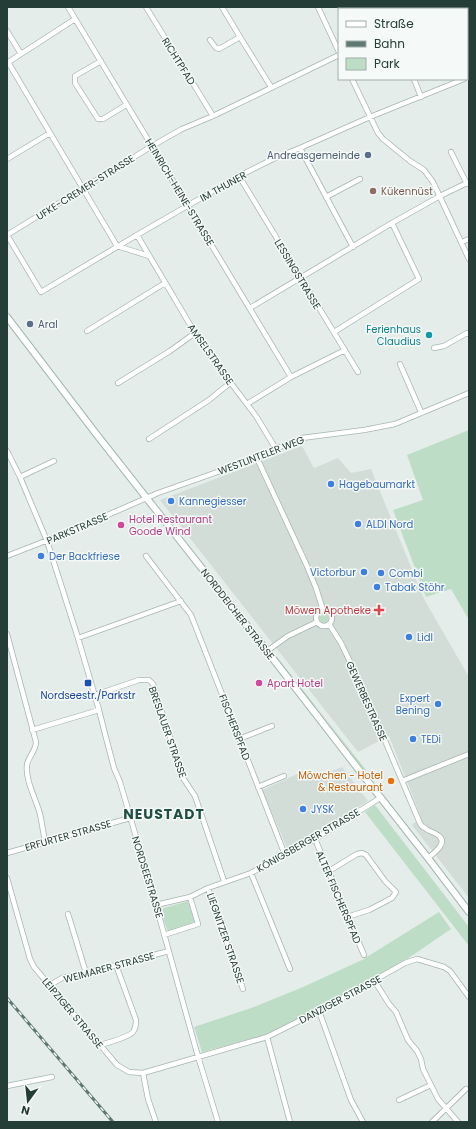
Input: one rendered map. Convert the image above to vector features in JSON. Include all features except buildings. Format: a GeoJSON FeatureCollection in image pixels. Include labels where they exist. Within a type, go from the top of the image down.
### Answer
{"type":"FeatureCollection","features":[{"type":"Feature","properties":{"kind":"main road","name":"NORDDEICHER STRASSE"},"geometry":{"type":"LineString","coordinates":[[7,317],[97,435],[267,651],[469,912]]}},
{"type":"Feature","properties":{"kind":"street","name":"HEINRICH-HEINE-STRASSE"},"geometry":{"type":"LineString","coordinates":[[68,7],[291,377]]}},
{"type":"Feature","properties":{"kind":"street","name":"RICHTPFAD"},"geometry":{"type":"LineString","coordinates":[[146,7],[213,116]]}},
{"type":"Feature","properties":{"kind":"street"},"geometry":{"type":"LineString","coordinates":[[222,7],[271,87]]}},
{"type":"Feature","properties":{"kind":"street"},"geometry":{"type":"LineString","coordinates":[[318,7],[338,51]]}},
{"type":"Feature","properties":{"kind":"street"},"geometry":{"type":"LineString","coordinates":[[75,20],[8,62],[117,246],[149,256]]}},
{"type":"Feature","properties":{"kind":"street"},"geometry":{"type":"LineString","coordinates":[[7,32],[21,54]]}},
{"type":"Feature","properties":{"kind":"street"},"geometry":{"type":"LineString","coordinates":[[210,40],[216,48],[219,49],[240,37]]}},
{"type":"Feature","properties":{"kind":"street","name":"UFKE-CREMER-STRASSE"},"geometry":{"type":"LineString","coordinates":[[7,235],[182,129],[213,116],[338,54]]}},
{"type":"Feature","properties":{"kind":"street"},"geometry":{"type":"LineString","coordinates":[[100,61],[75,76],[75,83],[98,119],[103,119],[126,105]]}},
{"type":"Feature","properties":{"kind":"street"},"geometry":{"type":"LineString","coordinates":[[352,80],[378,133],[383,139],[410,161],[424,170],[433,182],[469,260]]}},
{"type":"Feature","properties":{"kind":"street"},"geometry":{"type":"LineString","coordinates":[[414,80],[421,97]]}},
{"type":"Feature","properties":{"kind":"street","name":"IM THUNER"},"geometry":{"type":"LineString","coordinates":[[7,235],[41,292],[117,246],[239,176],[273,159],[370,117],[462,80]]}},
{"type":"Feature","properties":{"kind":"street"},"geometry":{"type":"LineString","coordinates":[[7,159],[50,133]]}},
{"type":"Feature","properties":{"kind":"street"},"geometry":{"type":"LineString","coordinates":[[300,148],[353,247]]}},
{"type":"Feature","properties":{"kind":"street"},"geometry":{"type":"LineString","coordinates":[[250,308],[392,223],[440,196],[468,183],[451,152]]}},
{"type":"Feature","properties":{"kind":"street","name":"LESSINGSTRASSE"},"geometry":{"type":"LineString","coordinates":[[239,176],[358,372]]}},
{"type":"Feature","properties":{"kind":"street"},"geometry":{"type":"LineString","coordinates":[[326,197],[360,179]]}},
{"type":"Feature","properties":{"kind":"street"},"geometry":{"type":"LineString","coordinates":[[334,332],[418,279],[392,223]]}},
{"type":"Feature","properties":{"kind":"street","name":"AMSELSTRASSE"},"geometry":{"type":"LineString","coordinates":[[137,235],[195,333],[256,416],[276,448]]}},
{"type":"Feature","properties":{"kind":"street"},"geometry":{"type":"LineString","coordinates":[[462,242],[469,239]]}},
{"type":"Feature","properties":{"kind":"street"},"geometry":{"type":"LineString","coordinates":[[87,331],[165,282]]}},
{"type":"Feature","properties":{"kind":"street"},"geometry":{"type":"LineString","coordinates":[[118,383],[170,351],[195,333]]}},
{"type":"Feature","properties":{"kind":"street"},"geometry":{"type":"LineString","coordinates":[[434,348],[444,346],[467,333],[469,334]]}},
{"type":"Feature","properties":{"kind":"street"},"geometry":{"type":"LineString","coordinates":[[247,404],[291,377],[345,350]]}},
{"type":"Feature","properties":{"kind":"street"},"geometry":{"type":"LineString","coordinates":[[400,364],[421,412]]}},
{"type":"Feature","properties":{"kind":"street"},"geometry":{"type":"LineString","coordinates":[[149,439],[209,400],[230,382]]}},
{"type":"Feature","properties":{"kind":"street","name":"WESTLINTELER WEG"},"geometry":{"type":"LineString","coordinates":[[147,498],[257,458],[276,448],[302,438],[364,430],[395,424],[469,393]]}},
{"type":"Feature","properties":{"kind":"street","name":"NORDSEESTRASSE"},"geometry":{"type":"LineString","coordinates":[[7,450],[47,541],[78,638],[114,768],[120,782],[218,1122]]}},
{"type":"Feature","properties":{"kind":"street","name":"GEWERBESTRASSE"},"geometry":{"type":"LineString","coordinates":[[257,458],[311,574],[323,610],[327,610],[331,614],[329,624],[345,651],[383,736],[418,821],[423,828],[440,837],[442,840],[439,849],[428,858]]}},
{"type":"Feature","properties":{"kind":"street"},"geometry":{"type":"LineString","coordinates":[[20,477],[54,461]]}},
{"type":"Feature","properties":{"kind":"street","name":"PARKSTRASSE"},"geometry":{"type":"LineString","coordinates":[[7,556],[47,541],[147,498]]}},
{"type":"Feature","properties":{"kind":"street","name":"FISCHERSPFAD"},"geometry":{"type":"LineString","coordinates":[[146,556],[191,615],[285,855]]}},
{"type":"Feature","properties":{"kind":"street"},"geometry":{"type":"LineString","coordinates":[[78,638],[181,601]]}},
{"type":"Feature","properties":{"kind":"street"},"geometry":{"type":"LineString","coordinates":[[317,622],[317,614],[323,610]]}},
{"type":"Feature","properties":{"kind":"street"},"geometry":{"type":"LineString","coordinates":[[267,651],[288,636],[317,622]]}},
{"type":"Feature","properties":{"kind":"street"},"geometry":{"type":"LineString","coordinates":[[317,622],[322,625],[329,624]]}},
{"type":"Feature","properties":{"kind":"street"},"geometry":{"type":"LineString","coordinates":[[7,634],[36,742],[36,747],[27,765],[28,777],[40,814],[45,841]]}},
{"type":"Feature","properties":{"kind":"street","name":"BRESLAUER STRASSE"},"geometry":{"type":"LineString","coordinates":[[95,695],[138,680],[149,680],[153,684],[183,778],[195,796],[224,882]]}},
{"type":"Feature","properties":{"kind":"street"},"geometry":{"type":"LineString","coordinates":[[32,730],[99,710]]}},
{"type":"Feature","properties":{"kind":"street"},"geometry":{"type":"LineString","coordinates":[[239,739],[272,726]]}},
{"type":"Feature","properties":{"kind":"street"},"geometry":{"type":"LineString","coordinates":[[402,781],[469,754]]}},
{"type":"Feature","properties":{"kind":"street"},"geometry":{"type":"LineString","coordinates":[[258,787],[284,776]]}},
{"type":"Feature","properties":{"kind":"street","name":"KÖNIGSBERGER STRASSE"},"geometry":{"type":"LineString","coordinates":[[156,905],[190,897],[208,888],[251,873],[315,838],[380,798]]}},
{"type":"Feature","properties":{"kind":"street","name":"ERFURTER STRASSE"},"geometry":{"type":"LineString","coordinates":[[7,853],[130,818]]}},
{"type":"Feature","properties":{"kind":"street","name":"ALTER FISCHERSPFAD"},"geometry":{"type":"LineString","coordinates":[[315,838],[364,955]]}},
{"type":"Feature","properties":{"kind":"street"},"geometry":{"type":"LineString","coordinates":[[329,871],[357,854],[362,853],[366,855],[385,881],[396,892],[392,898],[370,910],[347,917]]}},
{"type":"Feature","properties":{"kind":"street"},"geometry":{"type":"LineString","coordinates":[[251,873],[290,969]]}},
{"type":"Feature","properties":{"kind":"street","name":"LEIPZIGER STRASSE"},"geometry":{"type":"LineString","coordinates":[[7,878],[30,959],[34,967],[117,1065],[129,1072],[142,1073],[199,1057]]}},
{"type":"Feature","properties":{"kind":"street","name":"LIEGNITZER STRASSE"},"geometry":{"type":"LineString","coordinates":[[208,888],[243,988]]}},
{"type":"Feature","properties":{"kind":"street"},"geometry":{"type":"LineString","coordinates":[[164,935],[198,924],[190,897]]}},
{"type":"Feature","properties":{"kind":"street"},"geometry":{"type":"LineString","coordinates":[[68,914],[86,973]]}},
{"type":"Feature","properties":{"kind":"street","name":"WEIMARER STRASSE"},"geometry":{"type":"LineString","coordinates":[[50,985],[62,978],[168,951]]}},
{"type":"Feature","properties":{"kind":"street","name":"DANZIGER STRASSE"},"geometry":{"type":"LineString","coordinates":[[199,1057],[267,1037],[319,1011],[405,963],[417,960],[437,964],[450,971],[469,997]]}},
{"type":"Feature","properties":{"kind":"street"},"geometry":{"type":"LineString","coordinates":[[100,1045],[127,1036],[133,1032],[136,1026],[136,1020],[116,965]]}},
{"type":"Feature","properties":{"kind":"street"},"geometry":{"type":"LineString","coordinates":[[374,980],[389,1004],[396,1012],[408,1040],[417,1051],[421,1059],[423,1069],[438,1099],[458,1122]]}},
{"type":"Feature","properties":{"kind":"street"},"geometry":{"type":"LineString","coordinates":[[319,1011],[351,1100],[363,1122]]}},
{"type":"Feature","properties":{"kind":"street"},"geometry":{"type":"LineString","coordinates":[[267,1037],[290,1122]]}},
{"type":"Feature","properties":{"kind":"street"},"geometry":{"type":"LineString","coordinates":[[142,1073],[148,1099],[156,1122]]}},
{"type":"Feature","properties":{"kind":"street"},"geometry":{"type":"LineString","coordinates":[[7,1086],[52,1077]]}},
{"type":"Feature","properties":{"kind":"street"},"geometry":{"type":"LineString","coordinates":[[399,1100],[431,1085]]}},
{"type":"Feature","properties":{"kind":"street"},"geometry":{"type":"LineString","coordinates":[[432,1122],[466,1089]]}},
{"type":"Feature","properties":{"kind":"shaded area"},"geometry":{"type":"Polygon","coordinates":[[[302,446],[314,468],[338,458],[351,473],[371,469],[424,599],[469,677],[469,898],[412,825],[421,817],[389,736],[358,752],[160,500],[302,446]]]}},
{"type":"Feature","properties":{"kind":"shaded area"},"geometry":{"type":"Polygon","coordinates":[[[342,767],[368,801],[288,850],[262,790],[306,770],[310,780],[342,767]]]}},
{"type":"Feature","properties":{"kind":"green space"},"geometry":{"type":"Polygon","coordinates":[[[469,430],[469,620],[451,589],[426,597],[393,510],[423,500],[407,455],[469,430]]]}},
{"type":"Feature","properties":{"kind":"green space"},"geometry":{"type":"Polygon","coordinates":[[[324,613],[329,618],[324,623],[319,618],[324,613]]]}},
{"type":"Feature","properties":{"kind":"green space"},"geometry":{"type":"Polygon","coordinates":[[[280,661],[366,770],[364,770],[316,707],[313,706],[279,662],[280,661]]]}},
{"type":"Feature","properties":{"kind":"green space"},"geometry":{"type":"Polygon","coordinates":[[[375,805],[469,927],[469,946],[365,812],[375,805]]]}},
{"type":"Feature","properties":{"kind":"green space"},"geometry":{"type":"Polygon","coordinates":[[[189,901],[196,924],[168,932],[160,909],[189,901]]]}},
{"type":"Feature","properties":{"kind":"green space"},"geometry":{"type":"Polygon","coordinates":[[[439,912],[451,929],[410,957],[318,1009],[265,1035],[202,1052],[194,1027],[254,1007],[303,987],[362,960],[439,912]]]}},
{"type":"Feature","properties":{"kind":"railway"},"geometry":{"type":"LineString","coordinates":[[7,998],[113,1122]]}},
{"type":"Feature","properties":{"kind":"place","name":"Andreasgemeinde"},"geometry":{"type":"Point","coordinates":[368,155]}},
{"type":"Feature","properties":{"kind":"place","name":"Kükennüst"},"geometry":{"type":"Point","coordinates":[373,191]}},
{"type":"Feature","properties":{"kind":"place","name":"Aral"},"geometry":{"type":"Point","coordinates":[30,324]}},
{"type":"Feature","properties":{"kind":"place","name":"Ferienhaus Claudius"},"geometry":{"type":"Point","coordinates":[429,335]}},
{"type":"Feature","properties":{"kind":"place","name":"Hagebaumarkt"},"geometry":{"type":"Point","coordinates":[331,484]}},
{"type":"Feature","properties":{"kind":"place","name":"Kannegiesser"},"geometry":{"type":"Point","coordinates":[171,501]}},
{"type":"Feature","properties":{"kind":"place","name":"ALDI Nord"},"geometry":{"type":"Point","coordinates":[358,524]}},
{"type":"Feature","properties":{"kind":"place","name":"Hotel Restaurant Goode Wind"},"geometry":{"type":"Point","coordinates":[121,525]}},
{"type":"Feature","properties":{"kind":"place","name":"Der Backfriese"},"geometry":{"type":"Point","coordinates":[41,556]}},
{"type":"Feature","properties":{"kind":"place","name":"Victorbur"},"geometry":{"type":"Point","coordinates":[364,572]}},
{"type":"Feature","properties":{"kind":"place","name":"Combi"},"geometry":{"type":"Point","coordinates":[381,573]}},
{"type":"Feature","properties":{"kind":"place","name":"Tabak Stöhr"},"geometry":{"type":"Point","coordinates":[377,587]}},
{"type":"Feature","properties":{"kind":"place","name":"Möwen Apotheke"},"geometry":{"type":"Point","coordinates":[379,610]}},
{"type":"Feature","properties":{"kind":"place","name":"Lidl"},"geometry":{"type":"Point","coordinates":[409,637]}},
{"type":"Feature","properties":{"kind":"place","name":"Nordseestr./Parkstr"},"geometry":{"type":"Point","coordinates":[88,683]}},
{"type":"Feature","properties":{"kind":"place","name":"Apart Hotel"},"geometry":{"type":"Point","coordinates":[259,683]}},
{"type":"Feature","properties":{"kind":"place","name":"Expert Bening"},"geometry":{"type":"Point","coordinates":[438,704]}},
{"type":"Feature","properties":{"kind":"place","name":"TEDi"},"geometry":{"type":"Point","coordinates":[413,739]}},
{"type":"Feature","properties":{"kind":"place","name":"Möwchen - Hotel & Restaurant"},"geometry":{"type":"Point","coordinates":[391,781]}},
{"type":"Feature","properties":{"kind":"place","name":"JYSK"},"geometry":{"type":"Point","coordinates":[303,809]}},
{"type":"Feature","properties":{"kind":"district","name":"NEUSTADT"},"geometry":{"type":"Point","coordinates":[164,814]}}]}
